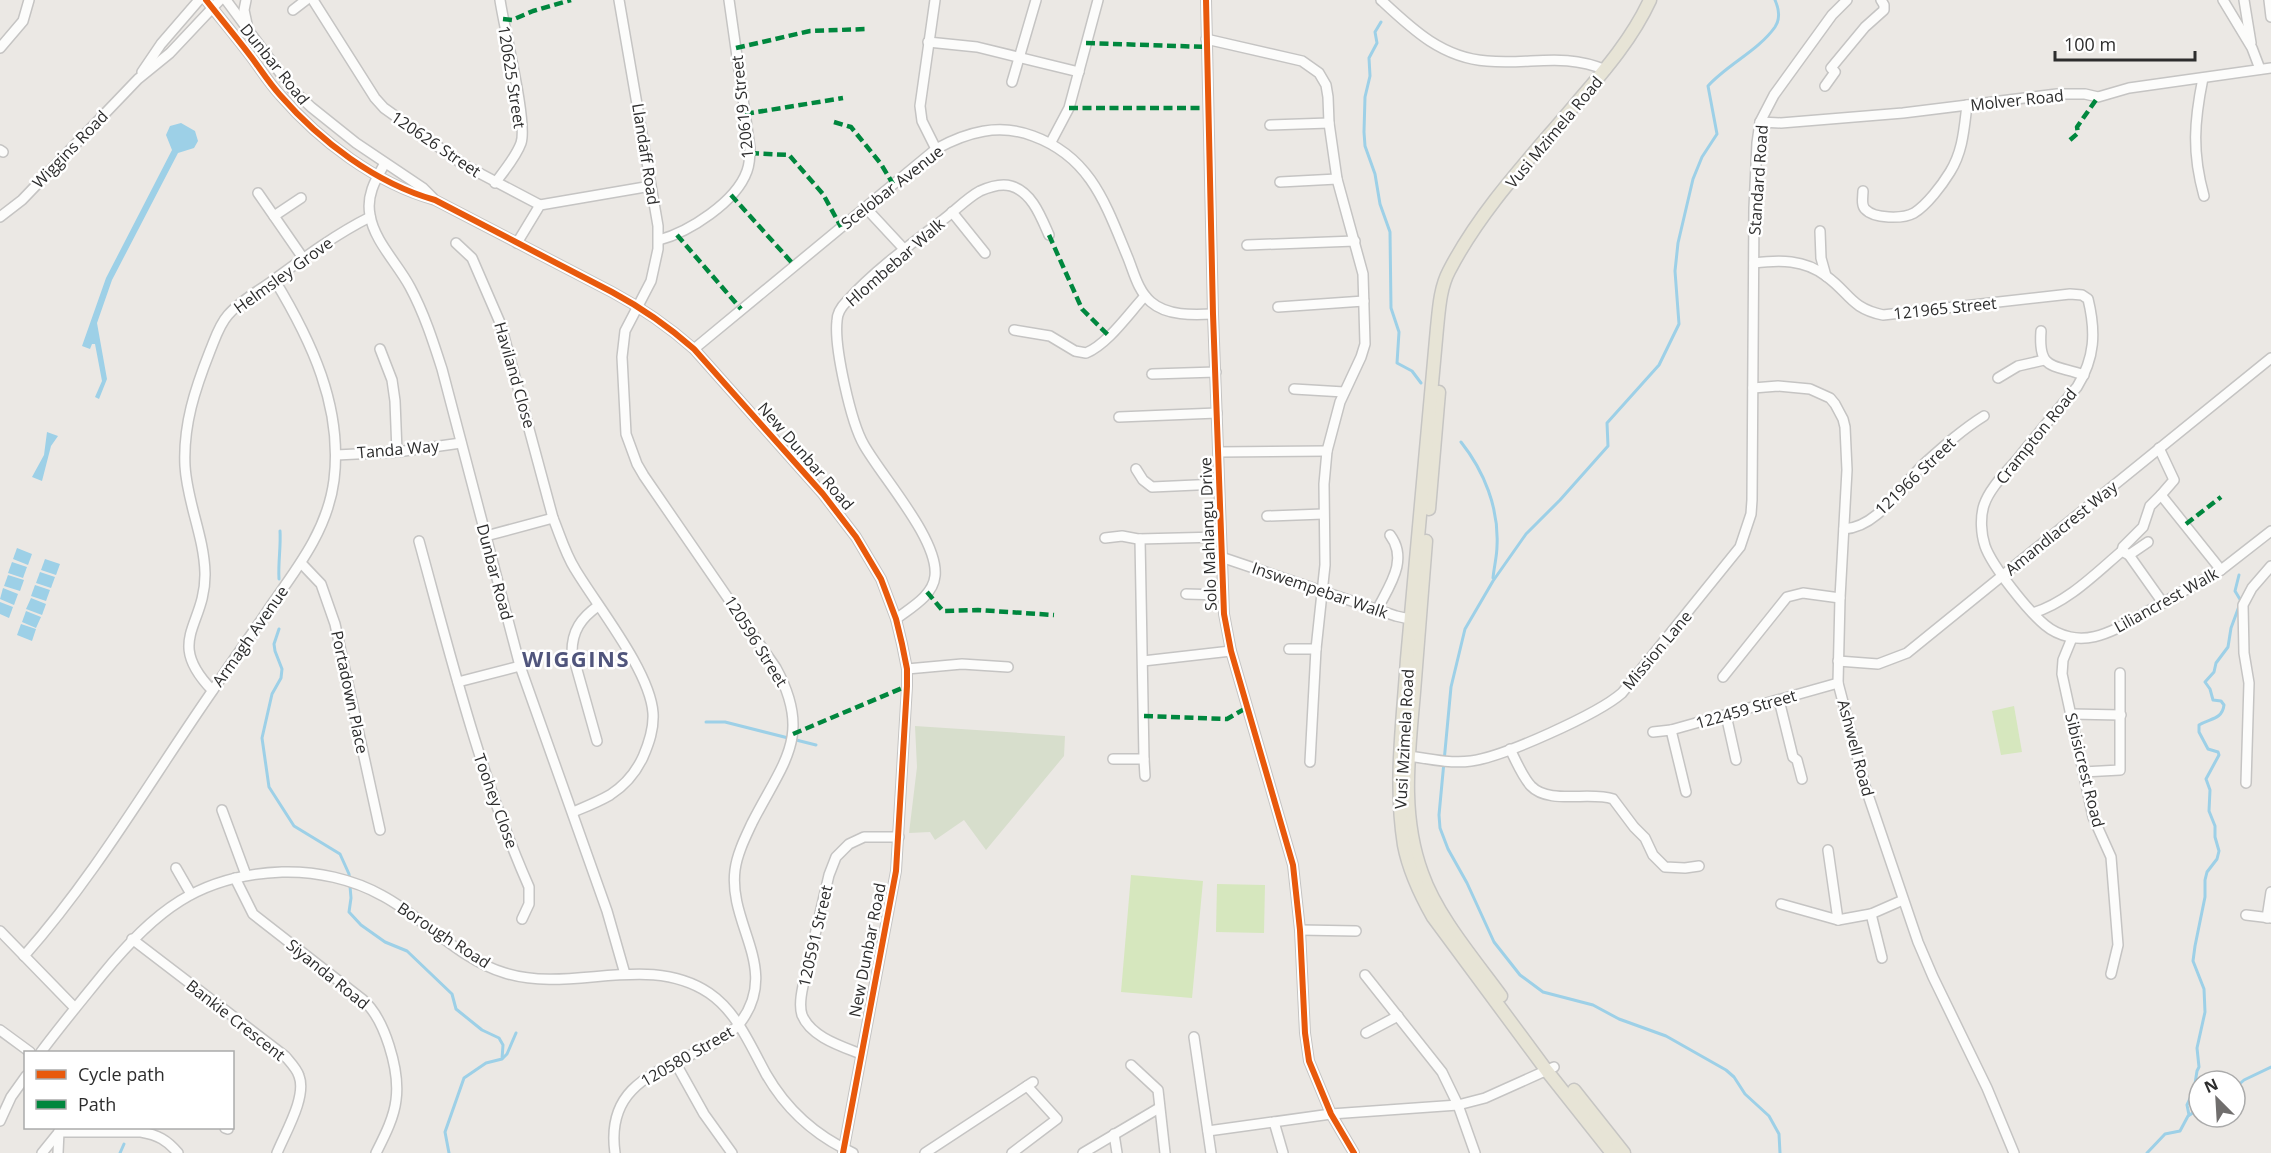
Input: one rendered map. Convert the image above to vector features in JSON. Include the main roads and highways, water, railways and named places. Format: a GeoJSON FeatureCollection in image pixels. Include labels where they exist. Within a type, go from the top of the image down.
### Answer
{"type":"FeatureCollection","features":[{"type":"Feature","properties":{"kind":"main road","name":"Vusi Mzimela Road"},"geometry":{"type":"LineString","coordinates":[[1612,1153],[1551,1069],[1434,918],[1419,891],[1406,855],[1398,794],[1404,755],[1439,304],[1447,277],[1465,242],[1489,208],[1606,70],[1635,29],[1650,0]]}},
{"type":"Feature","properties":{"kind":"main road","name":"Vusi Mzimela Road"},"geometry":{"type":"LineString","coordinates":[[1551,1069],[1624,1153]]}},
{"type":"Feature","properties":{"kind":"water"},"geometry":{"type":"Polygon","coordinates":[[[181,123],[195,131],[198,141],[194,148],[178,153],[112,280],[97,323],[107,379],[99,399],[95,397],[102,381],[95,344],[92,344],[90,349],[82,346],[106,278],[172,150],[166,135],[170,126],[181,123]]]}},
{"type":"Feature","properties":{"kind":"water"},"geometry":{"type":"Polygon","coordinates":[[[47,432],[58,436],[51,446],[42,481],[32,477],[44,455],[47,432]]]}},
{"type":"Feature","properties":{"kind":"water"},"geometry":{"type":"Polygon","coordinates":[[[17,548],[32,554],[28,565],[13,559],[17,548]]]}},
{"type":"Feature","properties":{"kind":"water"},"geometry":{"type":"Polygon","coordinates":[[[45,559],[60,564],[56,575],[41,570],[45,559]]]}},
{"type":"Feature","properties":{"kind":"water"},"geometry":{"type":"Polygon","coordinates":[[[12,562],[27,567],[23,578],[8,573],[12,562]]]}},
{"type":"Feature","properties":{"kind":"water"},"geometry":{"type":"Polygon","coordinates":[[[40,572],[55,577],[51,588],[36,583],[40,572]]]}},
{"type":"Feature","properties":{"kind":"water"},"geometry":{"type":"Polygon","coordinates":[[[8,575],[24,580],[20,591],[4,586],[8,575]]]}},
{"type":"Feature","properties":{"kind":"water"},"geometry":{"type":"Polygon","coordinates":[[[35,585],[50,590],[46,601],[31,596],[35,585]]]}},
{"type":"Feature","properties":{"kind":"water"},"geometry":{"type":"Polygon","coordinates":[[[3,588],[18,594],[14,605],[0,599],[3,588]]]}},
{"type":"Feature","properties":{"kind":"water"},"geometry":{"type":"Polygon","coordinates":[[[31,598],[46,604],[42,615],[26,609],[31,598]]]}},
{"type":"Feature","properties":{"kind":"water"},"geometry":{"type":"Polygon","coordinates":[[[0,602],[13,607],[9,618],[0,614],[0,602]]]}},
{"type":"Feature","properties":{"kind":"water"},"geometry":{"type":"Polygon","coordinates":[[[26,611],[41,617],[36,628],[22,622],[26,611]]]}},
{"type":"Feature","properties":{"kind":"water"},"geometry":{"type":"Polygon","coordinates":[[[21,624],[36,629],[32,641],[17,635],[21,624]]]}},
{"type":"Feature","properties":{"kind":"waterway"},"geometry":{"type":"LineString","coordinates":[[1775,0],[1778,7],[1778,20],[1768,36],[1708,86],[1717,134],[1702,157],[1693,179],[1678,243],[1675,271],[1679,324],[1659,365],[1607,423],[1608,446],[1526,534],[1493,581],[1465,629],[1451,687],[1439,815],[1440,828],[1448,849],[1467,883],[1494,942],[1520,975],[1543,992],[1593,1005],[1619,1019],[1666,1036],[1726,1070],[1734,1077],[1745,1094],[1769,1116],[1779,1134],[1780,1153]]}},
{"type":"Feature","properties":{"kind":"waterway"},"geometry":{"type":"LineString","coordinates":[[1381,22],[1375,32],[1377,43],[1369,58],[1370,76],[1365,97],[1365,146],[1390,232],[1391,308],[1399,332],[1397,363],[1412,371],[1421,383]]}},
{"type":"Feature","properties":{"kind":"waterway"},"geometry":{"type":"LineString","coordinates":[[1461,442],[1477,465],[1493,504],[1497,532],[1493,578]]}},
{"type":"Feature","properties":{"kind":"waterway"},"geometry":{"type":"LineString","coordinates":[[279,579],[280,531]]}},
{"type":"Feature","properties":{"kind":"waterway"},"geometry":{"type":"LineString","coordinates":[[2198,1069],[2197,1048],[2205,1012],[2204,989],[2193,961],[2205,897],[2205,880],[2219,851],[2215,826],[2209,811],[2210,790],[2206,779],[2219,755],[2218,752],[2208,749],[2199,732],[2199,725],[2218,716],[2223,710],[2224,705],[2221,701],[2213,700],[2205,682],[2214,672],[2216,663],[2228,647],[2231,628],[2241,601],[2235,591],[2239,575]]}},
{"type":"Feature","properties":{"kind":"waterway"},"geometry":{"type":"LineString","coordinates":[[279,629],[274,644],[282,669],[281,678],[272,694],[262,738],[269,787],[294,826],[340,854],[349,874],[351,898],[349,912],[361,925],[385,942],[407,951],[452,994],[456,1009],[482,1030],[499,1038],[503,1045],[502,1059],[486,1063],[464,1078],[445,1132],[449,1153]]}},
{"type":"Feature","properties":{"kind":"waterway"},"geometry":{"type":"LineString","coordinates":[[706,722],[725,722],[816,745]]}},
{"type":"Feature","properties":{"kind":"waterway"},"geometry":{"type":"LineString","coordinates":[[503,1058],[516,1033]]}},
{"type":"Feature","properties":{"kind":"waterway"},"geometry":{"type":"LineString","coordinates":[[2247,1079],[2271,1067]]}},
{"type":"Feature","properties":{"kind":"waterway"},"geometry":{"type":"LineString","coordinates":[[2147,1153],[2165,1134],[2180,1131],[2187,1118]]}},
{"type":"Feature","properties":{"kind":"waterway"},"geometry":{"type":"LineString","coordinates":[[120,1153],[124,1144]]}},
{"type":"Feature","properties":{"kind":"district","name":"WIGGINS"},"geometry":{"type":"Point","coordinates":[576,658]}}]}
